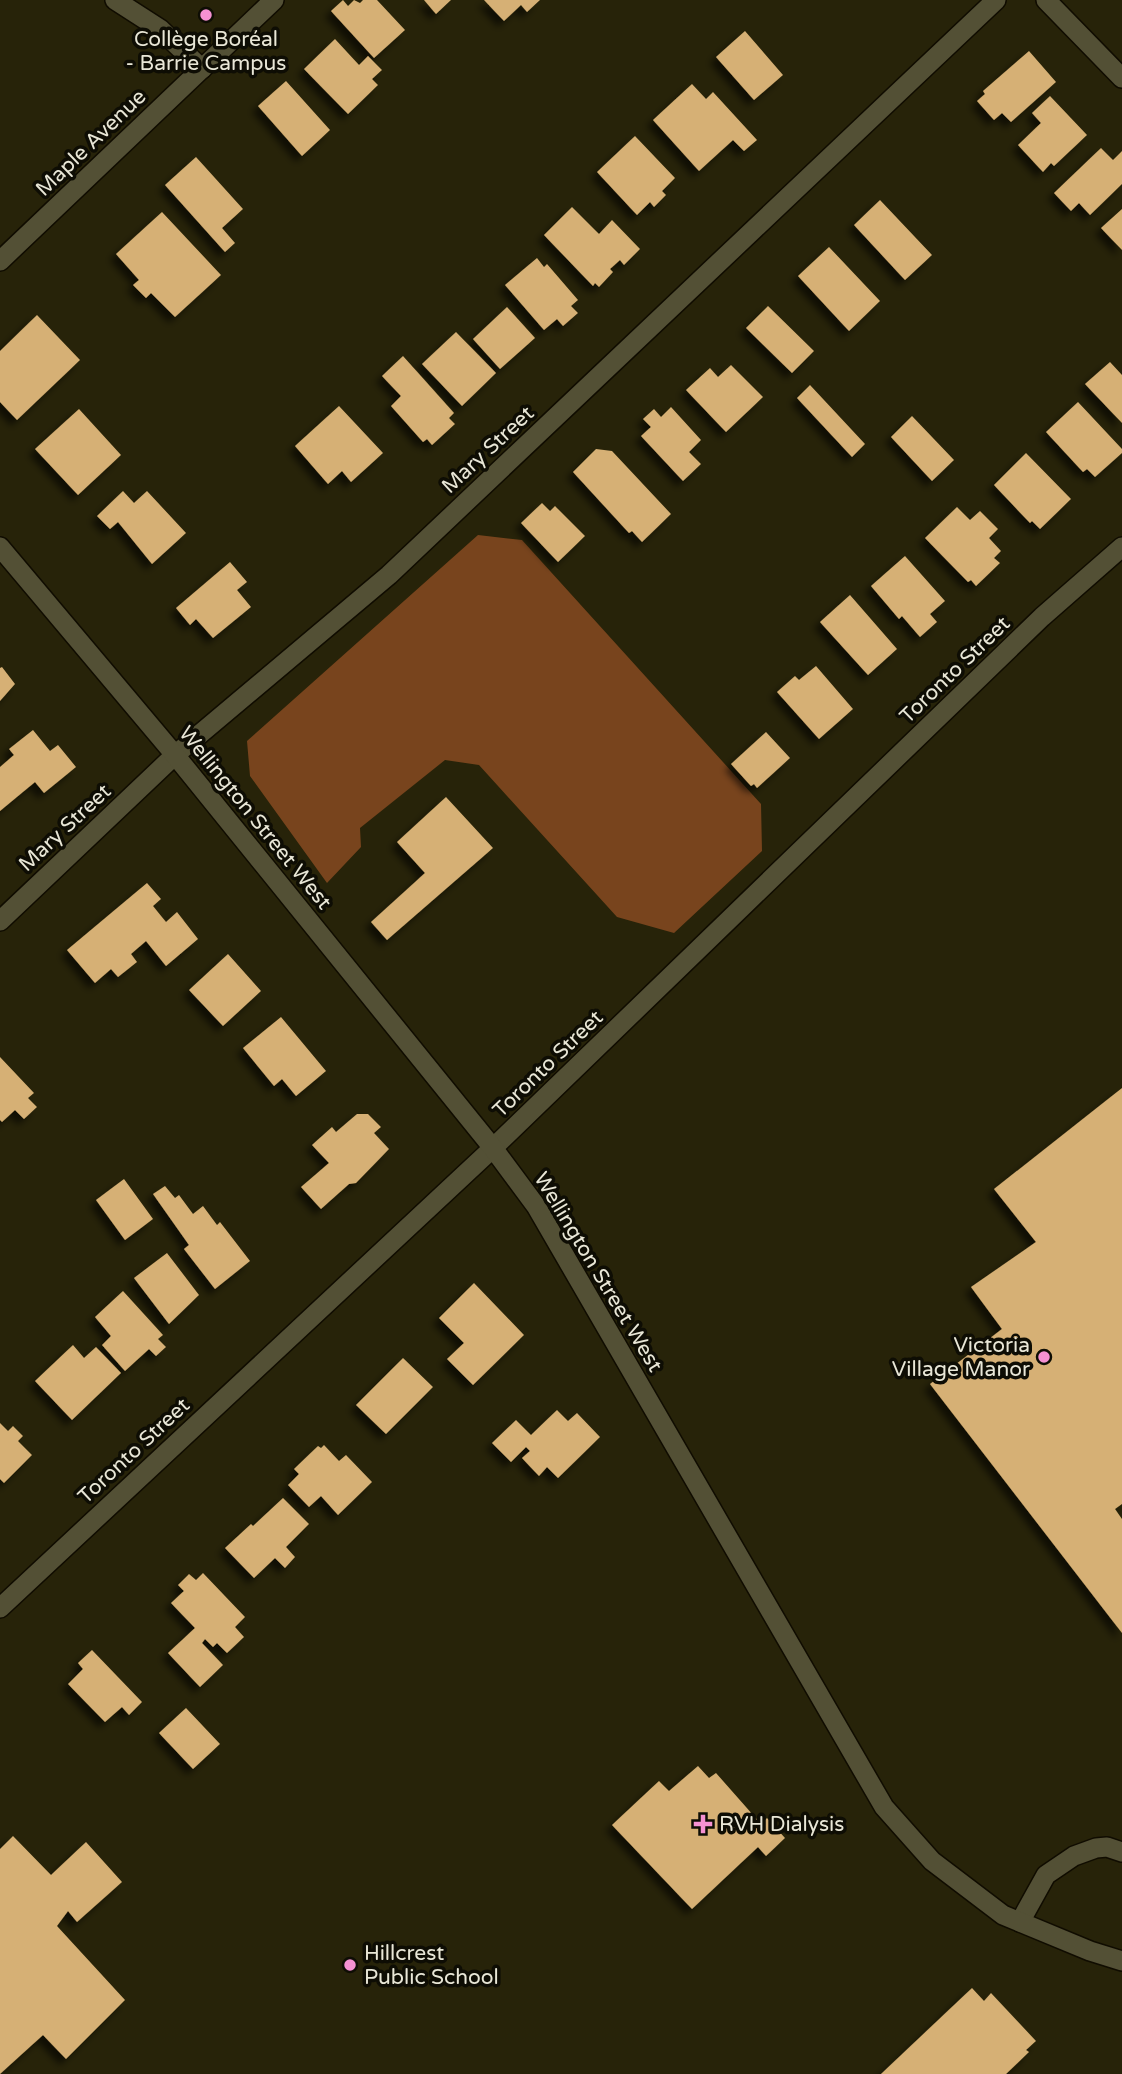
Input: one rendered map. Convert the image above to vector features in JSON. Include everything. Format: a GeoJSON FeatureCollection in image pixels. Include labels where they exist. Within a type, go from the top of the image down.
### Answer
{"type":"FeatureCollection","features":[{"type":"Feature","properties":{"kind":"street"},"geometry":{"type":"LineString","coordinates":[[115,0],[160,29],[202,69]]}},
{"type":"Feature","properties":{"kind":"street","name":"Mary Street"},"geometry":{"type":"LineString","coordinates":[[0,921],[175,755],[388,575],[996,0]]}},
{"type":"Feature","properties":{"kind":"street"},"geometry":{"type":"LineString","coordinates":[[1046,0],[1122,78]]}},
{"type":"Feature","properties":{"kind":"street","name":"Maple Avenue"},"geometry":{"type":"LineString","coordinates":[[0,261],[271,1]]}},
{"type":"Feature","properties":{"kind":"street","name":"Wellington Street West"},"geometry":{"type":"LineString","coordinates":[[0,547],[175,755],[493,1148],[536,1206],[884,1807],[932,1861],[1003,1914],[1090,1951],[1122,1961]]}},
{"type":"Feature","properties":{"kind":"street","name":"Toronto Street"},"geometry":{"type":"LineString","coordinates":[[0,1608],[493,1148],[1042,617],[1122,547]]}},
{"type":"Feature","properties":{"kind":"street"},"geometry":{"type":"LineString","coordinates":[[1020,1922],[1045,1875],[1074,1856],[1096,1847],[1122,1852]]}},
{"type":"Feature","properties":{"kind":"shaded area"},"geometry":{"type":"Polygon","coordinates":[[[478,535],[522,540],[761,804],[762,851],[674,933],[617,917],[479,765],[445,760],[360,828],[361,847],[327,883],[250,776],[247,741],[478,535]]]}},
{"type":"Feature","properties":{"kind":"building"},"geometry":{"type":"Polygon","coordinates":[[[343,0],[348,6],[354,0],[360,3],[363,0],[377,0],[405,30],[374,58],[331,11],[343,0]]]}},
{"type":"Feature","properties":{"kind":"building"},"geometry":{"type":"Polygon","coordinates":[[[424,0],[451,0],[436,14],[424,0]]]}},
{"type":"Feature","properties":{"kind":"building"},"geometry":{"type":"Polygon","coordinates":[[[484,0],[540,0],[527,12],[521,5],[504,21],[484,0]]]}},
{"type":"Feature","properties":{"kind":"building"},"geometry":{"type":"Polygon","coordinates":[[[745,31],[783,75],[754,100],[716,57],[745,31]]]}},
{"type":"Feature","properties":{"kind":"building"},"geometry":{"type":"Polygon","coordinates":[[[335,39],[359,65],[368,56],[382,70],[372,79],[378,85],[348,114],[304,69],[335,39]]]}},
{"type":"Feature","properties":{"kind":"building"},"geometry":{"type":"Polygon","coordinates":[[[1029,51],[1056,82],[1011,122],[1002,113],[994,120],[977,101],[985,94],[983,91],[1029,51]]]}},
{"type":"Feature","properties":{"kind":"building"},"geometry":{"type":"Polygon","coordinates":[[[286,81],[330,130],[302,156],[258,106],[286,81]]]}},
{"type":"Feature","properties":{"kind":"building"},"geometry":{"type":"Polygon","coordinates":[[[692,84],[706,99],[713,92],[757,140],[744,151],[733,140],[699,171],[653,120],[692,84]]]}},
{"type":"Feature","properties":{"kind":"building"},"geometry":{"type":"Polygon","coordinates":[[[1050,96],[1087,135],[1054,166],[1051,163],[1043,172],[1018,145],[1041,123],[1032,113],[1050,96]]]}},
{"type":"Feature","properties":{"kind":"building"},"geometry":{"type":"Polygon","coordinates":[[[635,136],[675,178],[662,191],[666,195],[654,207],[650,202],[637,215],[597,172],[635,136]]]}},
{"type":"Feature","properties":{"kind":"building"},"geometry":{"type":"Polygon","coordinates":[[[1101,148],[1113,160],[1122,151],[1122,184],[1090,215],[1079,203],[1071,211],[1054,193],[1101,148]]]}},
{"type":"Feature","properties":{"kind":"building"},"geometry":{"type":"Polygon","coordinates":[[[196,157],[243,209],[222,228],[235,243],[225,252],[165,185],[196,157]]]}},
{"type":"Feature","properties":{"kind":"building"},"geometry":{"type":"Polygon","coordinates":[[[880,200],[932,255],[905,280],[854,225],[880,200]]]}},
{"type":"Feature","properties":{"kind":"building"},"geometry":{"type":"Polygon","coordinates":[[[572,207],[599,234],[612,220],[640,249],[624,265],[620,260],[610,269],[613,272],[599,287],[595,283],[593,286],[544,235],[572,207]]]}},
{"type":"Feature","properties":{"kind":"building"},"geometry":{"type":"Polygon","coordinates":[[[1122,209],[1122,250],[1101,228],[1122,209]]]}},
{"type":"Feature","properties":{"kind":"building"},"geometry":{"type":"Polygon","coordinates":[[[162,212],[221,275],[175,317],[151,293],[146,298],[133,285],[139,280],[116,254],[162,212]]]}},
{"type":"Feature","properties":{"kind":"building"},"geometry":{"type":"Polygon","coordinates":[[[829,247],[880,301],[849,331],[798,276],[829,247]]]}},
{"type":"Feature","properties":{"kind":"building"},"geometry":{"type":"Polygon","coordinates":[[[537,258],[544,267],[547,264],[578,300],[571,306],[578,313],[563,326],[557,319],[544,330],[505,285],[537,258]]]}},
{"type":"Feature","properties":{"kind":"building"},"geometry":{"type":"Polygon","coordinates":[[[768,306],[814,351],[792,373],[746,328],[768,306]]]}},
{"type":"Feature","properties":{"kind":"building"},"geometry":{"type":"Polygon","coordinates":[[[507,307],[535,338],[500,369],[473,339],[507,307]]]}},
{"type":"Feature","properties":{"kind":"building"},"geometry":{"type":"Polygon","coordinates":[[[37,315],[80,360],[17,420],[0,402],[0,351],[37,315]]]}},
{"type":"Feature","properties":{"kind":"building"},"geometry":{"type":"Polygon","coordinates":[[[456,332],[496,373],[462,406],[422,364],[456,332]]]}},
{"type":"Feature","properties":{"kind":"building"},"geometry":{"type":"Polygon","coordinates":[[[403,356],[454,413],[449,418],[455,424],[432,445],[427,439],[423,442],[391,406],[401,396],[382,376],[403,356]]]}},
{"type":"Feature","properties":{"kind":"building"},"geometry":{"type":"Polygon","coordinates":[[[1110,362],[1122,375],[1122,423],[1085,384],[1110,362]]]}},
{"type":"Feature","properties":{"kind":"building"},"geometry":{"type":"Polygon","coordinates":[[[731,365],[763,397],[726,432],[686,390],[710,368],[718,377],[731,365]]]}},
{"type":"Feature","properties":{"kind":"building"},"geometry":{"type":"Polygon","coordinates":[[[810,385],[865,444],[852,457],[797,398],[810,385]]]}},
{"type":"Feature","properties":{"kind":"building"},"geometry":{"type":"Polygon","coordinates":[[[1078,402],[1122,449],[1122,453],[1095,477],[1087,469],[1083,472],[1046,432],[1078,402]]]}},
{"type":"Feature","properties":{"kind":"building"},"geometry":{"type":"Polygon","coordinates":[[[339,406],[383,453],[351,482],[342,471],[328,484],[295,446],[339,406]]]}},
{"type":"Feature","properties":{"kind":"building"},"geometry":{"type":"Polygon","coordinates":[[[671,407],[701,440],[689,452],[701,464],[683,481],[641,436],[651,427],[643,419],[654,409],[661,417],[671,407]]]}},
{"type":"Feature","properties":{"kind":"building"},"geometry":{"type":"Polygon","coordinates":[[[79,409],[121,455],[78,495],[35,449],[79,409]]]}},
{"type":"Feature","properties":{"kind":"building"},"geometry":{"type":"Polygon","coordinates":[[[912,416],[954,460],[932,481],[891,437],[912,416]]]}},
{"type":"Feature","properties":{"kind":"building"},"geometry":{"type":"Polygon","coordinates":[[[596,449],[612,451],[671,514],[642,542],[632,531],[629,533],[573,472],[596,449]]]}},
{"type":"Feature","properties":{"kind":"building"},"geometry":{"type":"Polygon","coordinates":[[[1026,453],[1071,499],[1040,529],[1032,521],[1030,523],[994,485],[1026,453]]]}},
{"type":"Feature","properties":{"kind":"building"},"geometry":{"type":"Polygon","coordinates":[[[123,491],[134,503],[147,491],[186,533],[152,564],[118,522],[110,529],[97,516],[123,491]]]}},
{"type":"Feature","properties":{"kind":"building"},"geometry":{"type":"Polygon","coordinates":[[[542,503],[550,511],[555,506],[585,536],[558,562],[521,523],[542,503]]]}},
{"type":"Feature","properties":{"kind":"building"},"geometry":{"type":"Polygon","coordinates":[[[957,507],[970,520],[980,511],[998,529],[989,538],[1001,551],[994,558],[1000,563],[976,586],[971,580],[968,582],[925,538],[957,507]]]}},
{"type":"Feature","properties":{"kind":"building"},"geometry":{"type":"Polygon","coordinates":[[[905,556],[945,601],[930,614],[937,622],[920,637],[902,616],[899,619],[871,586],[905,556]]]}},
{"type":"Feature","properties":{"kind":"building"},"geometry":{"type":"Polygon","coordinates":[[[230,562],[247,582],[237,590],[251,607],[213,638],[196,619],[190,625],[176,608],[230,562]]]}},
{"type":"Feature","properties":{"kind":"building"},"geometry":{"type":"Polygon","coordinates":[[[850,595],[897,649],[868,675],[820,622],[850,595]]]}},
{"type":"Feature","properties":{"kind":"building"},"geometry":{"type":"Polygon","coordinates":[[[816,666],[853,709],[819,739],[777,692],[795,676],[799,680],[816,666]]]}},
{"type":"Feature","properties":{"kind":"building"},"geometry":{"type":"Polygon","coordinates":[[[2,667],[15,684],[0,701],[0,668],[2,667]]]}},
{"type":"Feature","properties":{"kind":"building"},"geometry":{"type":"Polygon","coordinates":[[[33,730],[50,751],[58,745],[76,767],[44,793],[35,782],[0,811],[0,767],[14,755],[9,749],[33,730]]]}},
{"type":"Feature","properties":{"kind":"building"},"geometry":{"type":"Polygon","coordinates":[[[766,732],[790,758],[757,788],[754,784],[751,786],[731,764],[766,732]]]}},
{"type":"Feature","properties":{"kind":"building"},"geometry":{"type":"Polygon","coordinates":[[[446,797],[493,848],[387,940],[371,922],[425,873],[397,842],[446,797]]]}},
{"type":"Feature","properties":{"kind":"building"},"geometry":{"type":"Polygon","coordinates":[[[147,883],[161,899],[153,906],[166,922],[177,912],[198,939],[166,966],[146,941],[131,954],[137,962],[118,977],[111,969],[95,983],[67,950],[147,883]]]}},
{"type":"Feature","properties":{"kind":"building"},"geometry":{"type":"Polygon","coordinates":[[[228,954],[261,991],[223,1026],[189,990],[228,954]]]}},
{"type":"Feature","properties":{"kind":"building"},"geometry":{"type":"Polygon","coordinates":[[[281,1017],[326,1071],[296,1096],[282,1079],[274,1086],[243,1048],[281,1017]]]}},
{"type":"Feature","properties":{"kind":"building"},"geometry":{"type":"Polygon","coordinates":[[[0,1057],[34,1093],[28,1098],[37,1107],[24,1119],[15,1110],[2,1122],[0,1120],[0,1057]]]}},
{"type":"Feature","properties":{"kind":"building","name":"Victoria Village Manor"},"geometry":{"type":"Polygon","coordinates":[[[1122,1088],[1122,1504],[1115,1509],[1122,1519],[1122,1633],[930,1384],[1002,1329],[971,1287],[1036,1242],[994,1189],[1122,1088]]]}},
{"type":"Feature","properties":{"kind":"building"},"geometry":{"type":"Polygon","coordinates":[[[357,1114],[368,1114],[381,1127],[374,1133],[389,1149],[356,1183],[349,1184],[321,1209],[301,1187],[329,1163],[312,1145],[332,1127],[336,1132],[357,1114]]]}},
{"type":"Feature","properties":{"kind":"building"},"geometry":{"type":"Polygon","coordinates":[[[124,1179],[153,1219],[125,1240],[96,1200],[124,1179]]]}},
{"type":"Feature","properties":{"kind":"building"},"geometry":{"type":"Polygon","coordinates":[[[165,1186],[175,1198],[179,1195],[193,1214],[203,1206],[217,1225],[220,1222],[250,1261],[215,1289],[184,1249],[189,1245],[153,1194],[165,1186]]]}},
{"type":"Feature","properties":{"kind":"building"},"geometry":{"type":"Polygon","coordinates":[[[167,1253],[199,1295],[169,1324],[134,1278],[167,1253]]]}},
{"type":"Feature","properties":{"kind":"building"},"geometry":{"type":"Polygon","coordinates":[[[474,1283],[524,1335],[473,1385],[447,1359],[464,1343],[439,1318],[474,1283]]]}},
{"type":"Feature","properties":{"kind":"building"},"geometry":{"type":"Polygon","coordinates":[[[123,1291],[163,1335],[158,1339],[166,1347],[156,1356],[149,1349],[125,1371],[102,1345],[111,1336],[95,1317],[123,1291]]]}},
{"type":"Feature","properties":{"kind":"building"},"geometry":{"type":"Polygon","coordinates":[[[73,1345],[84,1358],[96,1347],[121,1373],[72,1420],[35,1381],[73,1345]]]}},
{"type":"Feature","properties":{"kind":"building"},"geometry":{"type":"Polygon","coordinates":[[[403,1358],[433,1387],[386,1434],[356,1405],[403,1358]]]}},
{"type":"Feature","properties":{"kind":"building"},"geometry":{"type":"Polygon","coordinates":[[[557,1410],[568,1421],[577,1413],[600,1437],[558,1478],[547,1467],[539,1476],[522,1458],[530,1451],[526,1447],[511,1462],[492,1443],[516,1420],[531,1435],[557,1410]]]}},
{"type":"Feature","properties":{"kind":"building"},"geometry":{"type":"Polygon","coordinates":[[[0,1423],[8,1431],[13,1426],[23,1436],[18,1441],[32,1455],[4,1483],[0,1479],[0,1423]]]}},
{"type":"Feature","properties":{"kind":"building"},"geometry":{"type":"Polygon","coordinates":[[[324,1445],[339,1461],[346,1455],[372,1482],[338,1515],[321,1496],[309,1507],[288,1485],[299,1474],[294,1469],[318,1446],[321,1448],[324,1445]]]}},
{"type":"Feature","properties":{"kind":"building"},"geometry":{"type":"Polygon","coordinates":[[[283,1498],[309,1524],[286,1547],[295,1557],[285,1568],[275,1558],[254,1578],[225,1548],[283,1498]]]}},
{"type":"Feature","properties":{"kind":"building"},"geometry":{"type":"Polygon","coordinates":[[[203,1573],[245,1617],[235,1627],[244,1637],[227,1653],[217,1643],[213,1647],[205,1639],[202,1643],[223,1665],[200,1687],[168,1653],[195,1628],[171,1603],[184,1591],[178,1585],[189,1574],[196,1580],[203,1573]]]}},
{"type":"Feature","properties":{"kind":"building"},"geometry":{"type":"Polygon","coordinates":[[[92,1650],[142,1702],[129,1715],[122,1707],[105,1722],[68,1684],[83,1669],[78,1663],[92,1650]]]}},
{"type":"Feature","properties":{"kind":"building"},"geometry":{"type":"Polygon","coordinates":[[[186,1708],[220,1744],[193,1769],[159,1733],[186,1708]]]}},
{"type":"Feature","properties":{"kind":"building"},"geometry":{"type":"Polygon","coordinates":[[[698,1766],[709,1778],[716,1773],[761,1824],[767,1818],[785,1838],[766,1856],[758,1847],[692,1909],[612,1825],[659,1781],[669,1791],[698,1766]]]}},
{"type":"Feature","properties":{"kind":"building"},"geometry":{"type":"Polygon","coordinates":[[[13,1836],[51,1875],[86,1842],[122,1882],[77,1922],[68,1911],[57,1926],[125,2000],[66,2059],[43,2035],[0,2074],[0,1849],[13,1836]]]}},
{"type":"Feature","properties":{"kind":"building"},"geometry":{"type":"Polygon","coordinates":[[[972,1988],[984,2001],[991,1993],[1036,2041],[1026,2050],[1029,2052],[1006,2074],[881,2074],[972,1988]]]}},
{"type":"Feature","properties":{"kind":"place","name":"Collège Boréal - Barrie Campus"},"geometry":{"type":"Point","coordinates":[206,15]}},
{"type":"Feature","properties":{"kind":"place","name":"Victoria Village Manor"},"geometry":{"type":"Point","coordinates":[1044,1357]}},
{"type":"Feature","properties":{"kind":"place","name":"RVH Dialysis"},"geometry":{"type":"Point","coordinates":[703,1824]}},
{"type":"Feature","properties":{"kind":"place","name":"Hillcrest Public School"},"geometry":{"type":"Point","coordinates":[350,1965]}}]}
